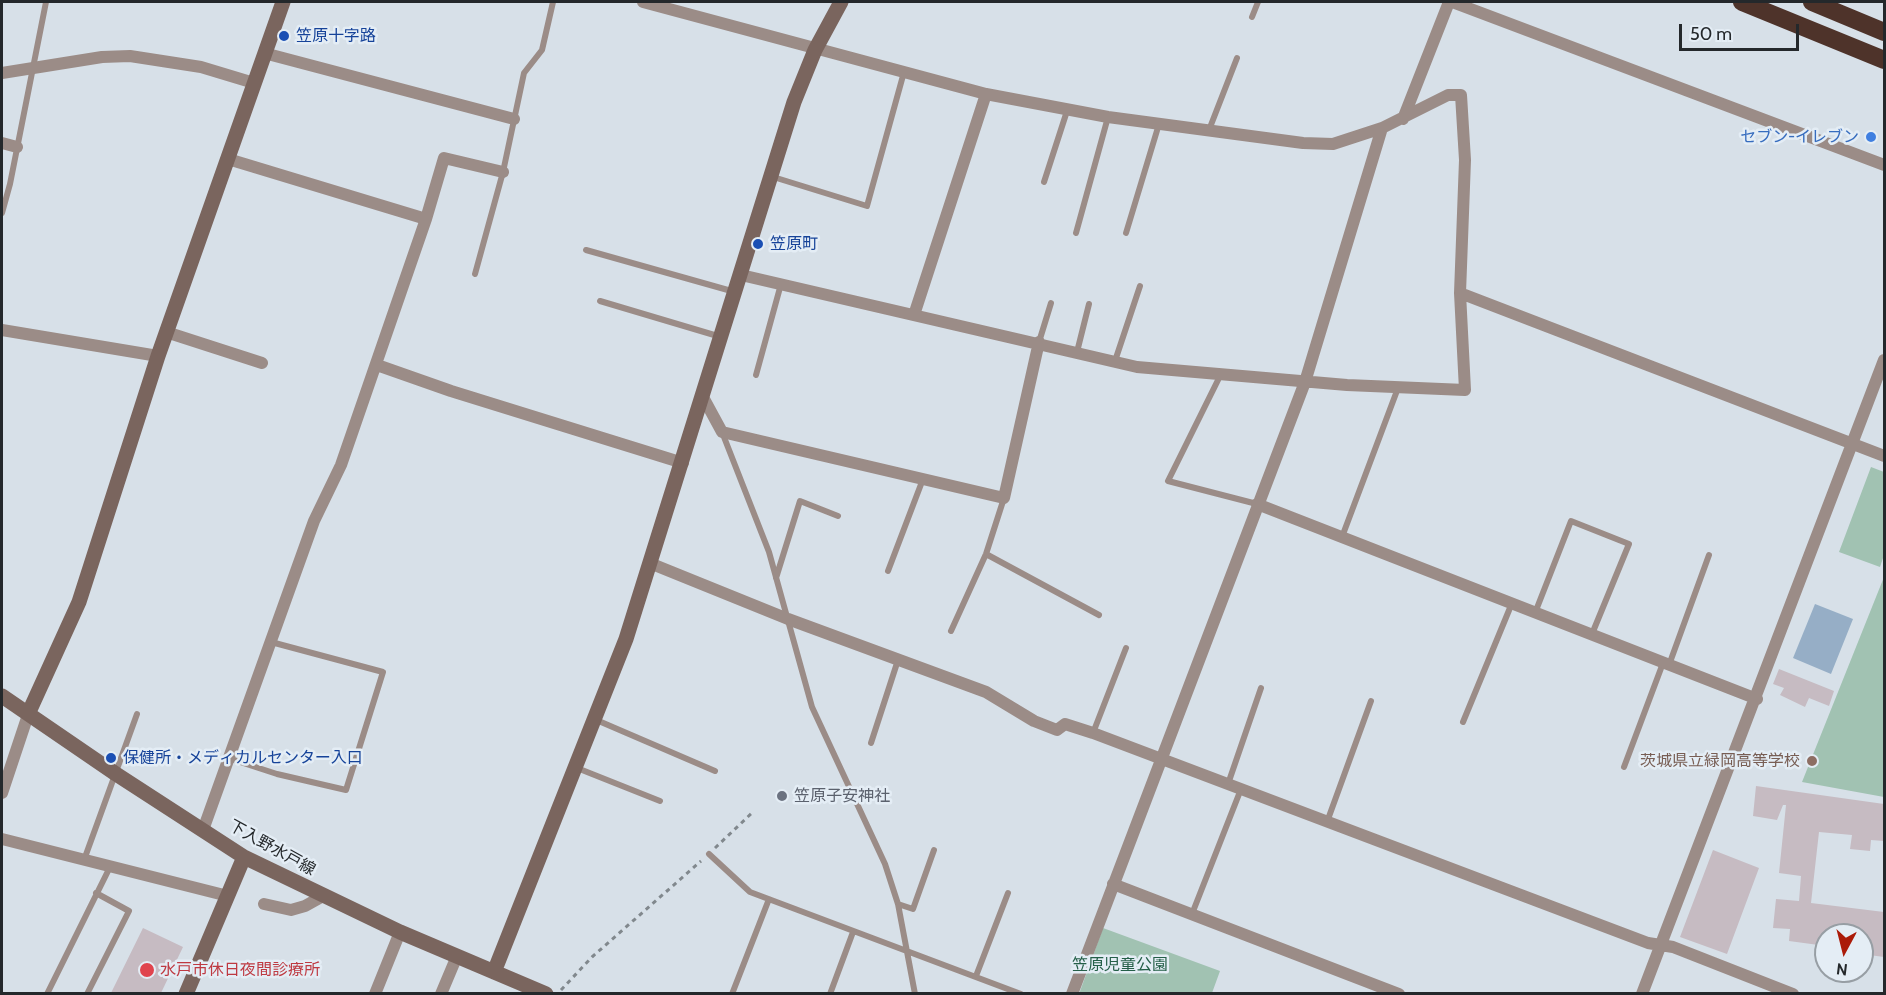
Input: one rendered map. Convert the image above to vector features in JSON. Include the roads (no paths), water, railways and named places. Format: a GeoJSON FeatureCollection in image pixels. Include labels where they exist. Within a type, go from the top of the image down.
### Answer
{"type":"FeatureCollection","features":[{"type":"Feature","properties":{"kind":"highway"},"geometry":{"type":"LineString","coordinates":[[1742,2],[1884,60]]}},
{"type":"Feature","properties":{"kind":"highway"},"geometry":{"type":"LineString","coordinates":[[1812,2],[1884,32]]}},
{"type":"Feature","properties":{"kind":"street"},"geometry":{"type":"LineString","coordinates":[[2,794],[29,712],[79,602],[166,332],[282,2]]}},
{"type":"Feature","properties":{"kind":"street"},"geometry":{"type":"LineString","coordinates":[[643,2],[815,50],[986,94],[1067,111],[1303,142],[1333,144],[1382,128],[1448,95],[1461,95],[1465,160],[1460,293],[1465,390],[1305,382],[1137,367],[1039,342],[741,275]]}},
{"type":"Feature","properties":{"kind":"street"},"geometry":{"type":"LineString","coordinates":[[494,972],[626,639],[652,564],[794,102],[815,50],[841,2]]}},
{"type":"Feature","properties":{"kind":"street"},"geometry":{"type":"LineString","coordinates":[[1403,119],[1450,2],[1884,165]]}},
{"type":"Feature","properties":{"kind":"street"},"geometry":{"type":"LineString","coordinates":[[264,53],[514,119]]}},
{"type":"Feature","properties":{"kind":"street"},"geometry":{"type":"LineString","coordinates":[[2,73],[102,57],[130,56],[201,67],[254,83]]}},
{"type":"Feature","properties":{"kind":"street"},"geometry":{"type":"LineString","coordinates":[[914,315],[986,94]]}},
{"type":"Feature","properties":{"kind":"street"},"geometry":{"type":"LineString","coordinates":[[1072,993],[1305,382],[1382,128]]}},
{"type":"Feature","properties":{"kind":"street"},"geometry":{"type":"LineString","coordinates":[[2,143],[17,147]]}},
{"type":"Feature","properties":{"kind":"street"},"geometry":{"type":"LineString","coordinates":[[203,830],[231,759],[314,521],[341,465],[426,219],[444,158],[503,172]]}},
{"type":"Feature","properties":{"kind":"street"},"geometry":{"type":"LineString","coordinates":[[228,159],[426,219]]}},
{"type":"Feature","properties":{"kind":"street"},"geometry":{"type":"LineString","coordinates":[[1460,293],[1884,456]]}},
{"type":"Feature","properties":{"kind":"street"},"geometry":{"type":"LineString","coordinates":[[2,330],[158,356]]}},
{"type":"Feature","properties":{"kind":"street"},"geometry":{"type":"LineString","coordinates":[[166,332],[262,363]]}},
{"type":"Feature","properties":{"kind":"street"},"geometry":{"type":"LineString","coordinates":[[703,397],[722,432],[1004,498],[1039,342]]}},
{"type":"Feature","properties":{"kind":"street"},"geometry":{"type":"LineString","coordinates":[[1642,993],[1757,699],[1884,360]]}},
{"type":"Feature","properties":{"kind":"street"},"geometry":{"type":"LineString","coordinates":[[376,365],[451,391],[683,463]]}},
{"type":"Feature","properties":{"kind":"street"},"geometry":{"type":"LineString","coordinates":[[1257,504],[1757,699]]}},
{"type":"Feature","properties":{"kind":"street"},"geometry":{"type":"LineString","coordinates":[[652,564],[788,619],[986,692],[1034,721],[1057,730],[1065,724],[1093,733],[1661,946],[1673,947],[1791,993]]}},
{"type":"Feature","properties":{"kind":"street","name":"下入野水戸線"},"geometry":{"type":"LineString","coordinates":[[2,696],[244,857],[400,932],[546,993]]}},
{"type":"Feature","properties":{"kind":"street"},"geometry":{"type":"LineString","coordinates":[[2,839],[228,896]]}},
{"type":"Feature","properties":{"kind":"street"},"geometry":{"type":"LineString","coordinates":[[186,993],[244,857]]}},
{"type":"Feature","properties":{"kind":"street"},"geometry":{"type":"LineString","coordinates":[[1113,884],[1399,993]]}},
{"type":"Feature","properties":{"kind":"street"},"geometry":{"type":"LineString","coordinates":[[264,904],[291,910],[306,906],[323,896]]}},
{"type":"Feature","properties":{"kind":"street"},"geometry":{"type":"LineString","coordinates":[[375,993],[400,932]]}},
{"type":"Feature","properties":{"kind":"street"},"geometry":{"type":"LineString","coordinates":[[441,993],[457,956]]}},
{"type":"Feature","properties":{"kind":"lane"},"geometry":{"type":"LineString","coordinates":[[2,213],[46,2]]}},
{"type":"Feature","properties":{"kind":"lane"},"geometry":{"type":"LineString","coordinates":[[476,274],[503,172],[524,73],[542,50],[553,2]]}},
{"type":"Feature","properties":{"kind":"lane"},"geometry":{"type":"LineString","coordinates":[[1252,17],[1258,2]]}},
{"type":"Feature","properties":{"kind":"lane"},"geometry":{"type":"LineString","coordinates":[[1209,130],[1237,58]]}},
{"type":"Feature","properties":{"kind":"lane"},"geometry":{"type":"LineString","coordinates":[[770,176],[867,206],[904,72]]}},
{"type":"Feature","properties":{"kind":"lane"},"geometry":{"type":"LineString","coordinates":[[1044,182],[1067,111]]}},
{"type":"Feature","properties":{"kind":"lane"},"geometry":{"type":"LineString","coordinates":[[1076,233],[1108,117]]}},
{"type":"Feature","properties":{"kind":"lane"},"geometry":{"type":"LineString","coordinates":[[1126,233],[1159,123]]}},
{"type":"Feature","properties":{"kind":"lane"},"geometry":{"type":"LineString","coordinates":[[586,250],[735,292]]}},
{"type":"Feature","properties":{"kind":"lane"},"geometry":{"type":"LineString","coordinates":[[756,375],[781,284]]}},
{"type":"Feature","properties":{"kind":"lane"},"geometry":{"type":"LineString","coordinates":[[1115,361],[1140,286]]}},
{"type":"Feature","properties":{"kind":"lane"},"geometry":{"type":"LineString","coordinates":[[600,301],[721,337]]}},
{"type":"Feature","properties":{"kind":"lane"},"geometry":{"type":"LineString","coordinates":[[1039,342],[1051,303]]}},
{"type":"Feature","properties":{"kind":"lane"},"geometry":{"type":"LineString","coordinates":[[1077,352],[1089,304]]}},
{"type":"Feature","properties":{"kind":"lane"},"geometry":{"type":"LineString","coordinates":[[1220,376],[1168,481],[1257,504]]}},
{"type":"Feature","properties":{"kind":"lane"},"geometry":{"type":"LineString","coordinates":[[1342,537],[1398,388]]}},
{"type":"Feature","properties":{"kind":"lane"},"geometry":{"type":"LineString","coordinates":[[722,432],[745,487],[776,578],[812,707],[885,864],[898,904],[915,993]]}},
{"type":"Feature","properties":{"kind":"lane"},"geometry":{"type":"LineString","coordinates":[[888,571],[923,479]]}},
{"type":"Feature","properties":{"kind":"lane"},"geometry":{"type":"LineString","coordinates":[[951,631],[986,554],[1004,498]]}},
{"type":"Feature","properties":{"kind":"lane"},"geometry":{"type":"LineString","coordinates":[[776,578],[800,501],[838,516]]}},
{"type":"Feature","properties":{"kind":"lane"},"geometry":{"type":"LineString","coordinates":[[1535,612],[1571,521],[1629,544],[1591,635]]}},
{"type":"Feature","properties":{"kind":"lane"},"geometry":{"type":"LineString","coordinates":[[986,554],[1099,615]]}},
{"type":"Feature","properties":{"kind":"lane"},"geometry":{"type":"LineString","coordinates":[[1623,767],[1709,555]]}},
{"type":"Feature","properties":{"kind":"lane"},"geometry":{"type":"LineString","coordinates":[[1463,722],[1512,603]]}},
{"type":"Feature","properties":{"kind":"lane"},"geometry":{"type":"LineString","coordinates":[[231,759],[277,774],[346,790],[383,672],[271,642]]}},
{"type":"Feature","properties":{"kind":"lane"},"geometry":{"type":"LineString","coordinates":[[1093,733],[1126,648]]}},
{"type":"Feature","properties":{"kind":"lane"},"geometry":{"type":"LineString","coordinates":[[871,743],[898,660]]}},
{"type":"Feature","properties":{"kind":"lane"},"geometry":{"type":"LineString","coordinates":[[1228,784],[1261,688]]}},
{"type":"Feature","properties":{"kind":"lane"},"geometry":{"type":"LineString","coordinates":[[1327,822],[1371,701]]}},
{"type":"Feature","properties":{"kind":"lane"},"geometry":{"type":"LineString","coordinates":[[84,861],[136,714]]}},
{"type":"Feature","properties":{"kind":"lane"},"geometry":{"type":"LineString","coordinates":[[593,719],[715,771]]}},
{"type":"Feature","properties":{"kind":"lane"},"geometry":{"type":"LineString","coordinates":[[574,767],[660,801]]}},
{"type":"Feature","properties":{"kind":"lane"},"geometry":{"type":"LineString","coordinates":[[1192,914],[1241,789]]}},
{"type":"Feature","properties":{"kind":"lane"},"geometry":{"type":"LineString","coordinates":[[898,904],[913,909],[934,850]]}},
{"type":"Feature","properties":{"kind":"lane"},"geometry":{"type":"LineString","coordinates":[[709,854],[750,892],[1020,993]]}},
{"type":"Feature","properties":{"kind":"lane"},"geometry":{"type":"LineString","coordinates":[[47,993],[110,867]]}},
{"type":"Feature","properties":{"kind":"lane"},"geometry":{"type":"LineString","coordinates":[[87,993],[129,911],[96,893]]}},
{"type":"Feature","properties":{"kind":"lane"},"geometry":{"type":"LineString","coordinates":[[976,976],[1008,893]]}},
{"type":"Feature","properties":{"kind":"lane"},"geometry":{"type":"LineString","coordinates":[[732,993],[769,899]]}},
{"type":"Feature","properties":{"kind":"lane"},"geometry":{"type":"LineString","coordinates":[[830,993],[853,932]]}},
{"type":"Feature","properties":{"kind":"water"},"geometry":{"type":"Polygon","coordinates":[[[1815,604],[1853,619],[1831,674],[1793,658],[1815,604]]]}},
{"type":"Feature","properties":{"kind":"place","name":"笠原十字路"},"geometry":{"type":"Point","coordinates":[284,36]}},
{"type":"Feature","properties":{"kind":"place","name":"セブン-イレブン"},"geometry":{"type":"Point","coordinates":[1871,137]}},
{"type":"Feature","properties":{"kind":"place","name":"笠原町"},"geometry":{"type":"Point","coordinates":[758,244]}},
{"type":"Feature","properties":{"kind":"place","name":"保健所・メディカルセンター入口"},"geometry":{"type":"Point","coordinates":[111,758]}},
{"type":"Feature","properties":{"kind":"place","name":"茨城県立緑岡高等学校"},"geometry":{"type":"Point","coordinates":[1812,761]}},
{"type":"Feature","properties":{"kind":"place","name":"笠原子安神社"},"geometry":{"type":"Point","coordinates":[782,796]}},
{"type":"Feature","properties":{"kind":"place","name":"水戸市休日夜間診療所"},"geometry":{"type":"Point","coordinates":[147,970]}},
{"type":"Feature","properties":{"kind":"park label","name":"笠原児童公園"},"geometry":{"type":"Point","coordinates":[1120,965]}}]}
